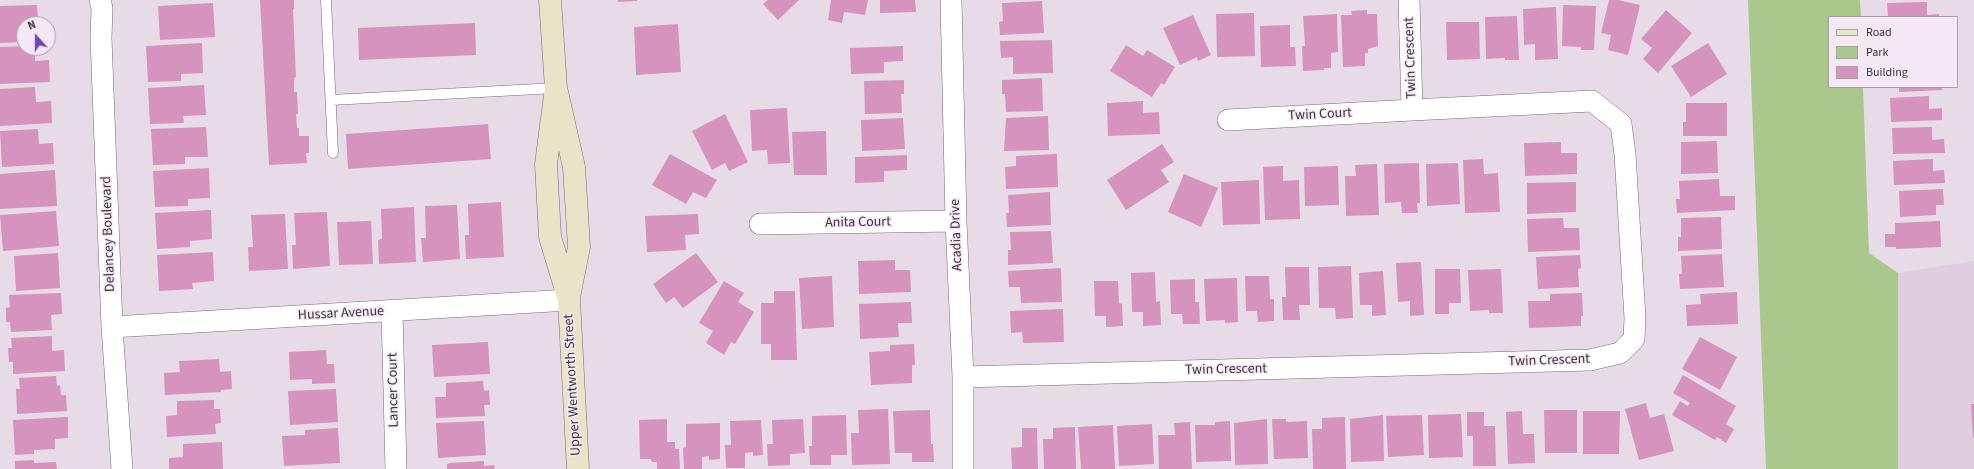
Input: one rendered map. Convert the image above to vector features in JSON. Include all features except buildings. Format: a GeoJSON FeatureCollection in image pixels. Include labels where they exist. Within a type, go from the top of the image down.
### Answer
{"type":"FeatureCollection","features":[{"type":"Feature","properties":{"kind":"main road","name":"Upper Wentworth Street"},"geometry":{"type":"LineString","coordinates":[[550,0],[556,88],[574,167],[579,247],[569,300],[578,469]]}},
{"type":"Feature","properties":{"kind":"main road","name":"Upper Wentworth Street"},"geometry":{"type":"LineString","coordinates":[[556,88],[546,164],[550,237],[569,300]]}},
{"type":"Feature","properties":{"kind":"street","name":"Delancey Boulevard"},"geometry":{"type":"LineString","coordinates":[[100,0],[102,8],[101,38],[112,327],[122,469]]}},
{"type":"Feature","properties":{"kind":"street","name":"Acadia Drive"},"geometry":{"type":"LineString","coordinates":[[951,0],[956,221],[963,377],[963,469]]}},
{"type":"Feature","properties":{"kind":"street","name":"Twin Crescent"},"geometry":{"type":"LineString","coordinates":[[963,377],[1590,360],[1620,353],[1634,339],[1635,318],[1625,154],[1621,124],[1592,101],[1412,110],[1409,0]]}},
{"type":"Feature","properties":{"kind":"street","name":"Twin Court"},"geometry":{"type":"LineString","coordinates":[[1228,120],[1412,110]]}},
{"type":"Feature","properties":{"kind":"street","name":"Anita Court"},"geometry":{"type":"LineString","coordinates":[[760,224],[956,221]]}},
{"type":"Feature","properties":{"kind":"street","name":"Hussar Avenue"},"geometry":{"type":"LineString","coordinates":[[112,327],[569,300]]}},
{"type":"Feature","properties":{"kind":"street","name":"Lancer Court"},"geometry":{"type":"LineString","coordinates":[[392,311],[396,469]]}},
{"type":"Feature","properties":{"kind":"lane"},"geometry":{"type":"LineString","coordinates":[[326,0],[333,154]]}},
{"type":"Feature","properties":{"kind":"lane"},"geometry":{"type":"LineString","coordinates":[[331,100],[556,88]]}},
{"type":"Feature","properties":{"kind":"shaded area"},"geometry":{"type":"Polygon","coordinates":[[[1974,261],[1974,469],[1898,469],[1898,273],[1974,261]]]}},
{"type":"Feature","properties":{"kind":"green space"},"geometry":{"type":"Polygon","coordinates":[[[1748,0],[1860,0],[1861,16],[1828,16],[1828,88],[1863,88],[1869,253],[1898,273],[1898,469],[1766,469],[1748,0]]]}}]}
